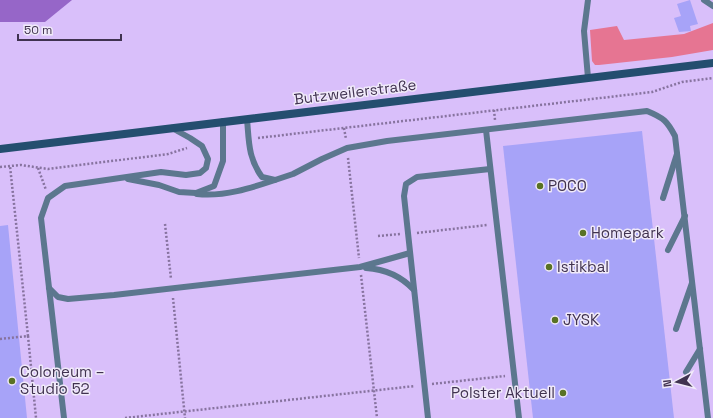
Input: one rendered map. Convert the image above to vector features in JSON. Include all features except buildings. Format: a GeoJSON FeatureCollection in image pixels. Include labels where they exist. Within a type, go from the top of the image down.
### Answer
{"type":"FeatureCollection","features":[{"type":"Feature","properties":{"kind":"street","name":"Butzweilerstraße"},"geometry":{"type":"LineString","coordinates":[[0,149],[713,63]]}},
{"type":"Feature","properties":{"kind":"lane"},"geometry":{"type":"LineString","coordinates":[[588,0],[584,31],[588,78]]}},
{"type":"Feature","properties":{"kind":"lane"},"geometry":{"type":"LineString","coordinates":[[704,0],[713,6]]}},
{"type":"Feature","properties":{"kind":"lane"},"geometry":{"type":"LineString","coordinates":[[122,178],[159,185],[180,192],[208,195],[248,190],[293,174],[322,158],[347,148],[387,141],[647,111],[667,121],[675,136],[708,418]]}},
{"type":"Feature","properties":{"kind":"lane"},"geometry":{"type":"LineString","coordinates":[[247,119],[249,148],[253,165],[262,177],[275,180]]}},
{"type":"Feature","properties":{"kind":"lane"},"geometry":{"type":"LineString","coordinates":[[196,193],[214,186],[223,161],[223,122]]}},
{"type":"Feature","properties":{"kind":"lane"},"geometry":{"type":"LineString","coordinates":[[64,418],[41,218],[48,198],[65,186],[161,172],[186,175],[200,173],[206,168],[208,159],[202,146],[170,128]]}},
{"type":"Feature","properties":{"kind":"lane"},"geometry":{"type":"LineString","coordinates":[[486,130],[519,418]]}},
{"type":"Feature","properties":{"kind":"lane"},"geometry":{"type":"LineString","coordinates":[[663,198],[678,153]]}},
{"type":"Feature","properties":{"kind":"lane"},"geometry":{"type":"LineString","coordinates":[[428,418],[404,196],[406,184],[417,177],[490,169]]}},
{"type":"Feature","properties":{"kind":"lane"},"geometry":{"type":"LineString","coordinates":[[668,250],[685,216]]}},
{"type":"Feature","properties":{"kind":"lane"},"geometry":{"type":"LineString","coordinates":[[49,288],[58,297],[68,299],[360,267],[410,253]]}},
{"type":"Feature","properties":{"kind":"lane"},"geometry":{"type":"LineString","coordinates":[[360,267],[380,269],[407,282],[414,290]]}},
{"type":"Feature","properties":{"kind":"lane"},"geometry":{"type":"LineString","coordinates":[[676,328],[692,282]]}},
{"type":"Feature","properties":{"kind":"lane"},"geometry":{"type":"LineString","coordinates":[[686,372],[700,349]]}},
{"type":"Feature","properties":{"kind":"lane"},"geometry":{"type":"LineString","coordinates":[[702,418],[707,407]]}},
{"type":"Feature","properties":{"kind":"path"},"geometry":{"type":"LineString","coordinates":[[268,137],[652,92],[682,82],[713,78]]}},
{"type":"Feature","properties":{"kind":"path"},"geometry":{"type":"LineString","coordinates":[[0,166],[21,165],[48,169],[161,155],[186,149]]}},
{"type":"Feature","properties":{"kind":"path"},"geometry":{"type":"LineString","coordinates":[[10,166],[36,418]]}},
{"type":"Feature","properties":{"kind":"path"},"geometry":{"type":"LineString","coordinates":[[38,167],[48,198]]}},
{"type":"Feature","properties":{"kind":"path"},"geometry":{"type":"LineString","coordinates":[[165,224],[185,418]]}},
{"type":"Feature","properties":{"kind":"path"},"geometry":{"type":"LineString","coordinates":[[378,236],[497,224]]}},
{"type":"Feature","properties":{"kind":"path"},"geometry":{"type":"LineString","coordinates":[[0,339],[28,336]]}},
{"type":"Feature","properties":{"kind":"path"},"geometry":{"type":"LineString","coordinates":[[125,418],[514,375]]}},
{"type":"Feature","properties":{"kind":"shaded area"},"geometry":{"type":"Polygon","coordinates":[[[0,0],[72,0],[45,22],[0,22],[0,0]]]}},
{"type":"Feature","properties":{"kind":"shaded area"},"geometry":{"type":"Polygon","coordinates":[[[713,23],[713,50],[672,57],[599,65],[595,65],[592,61],[590,30],[617,26],[624,40],[684,34],[713,23]]]}},
{"type":"Feature","properties":{"kind":"place","name":"POCO"},"geometry":{"type":"Point","coordinates":[540,186]}},
{"type":"Feature","properties":{"kind":"place","name":"Homepark"},"geometry":{"type":"Point","coordinates":[583,233]}},
{"type":"Feature","properties":{"kind":"place","name":"Istikbal"},"geometry":{"type":"Point","coordinates":[549,267]}},
{"type":"Feature","properties":{"kind":"place","name":"JYSK"},"geometry":{"type":"Point","coordinates":[555,320]}},
{"type":"Feature","properties":{"kind":"place","name":"Coloneum – Studio 52"},"geometry":{"type":"Point","coordinates":[12,381]}},
{"type":"Feature","properties":{"kind":"place","name":"Polster Aktuell"},"geometry":{"type":"Point","coordinates":[563,393]}}]}
